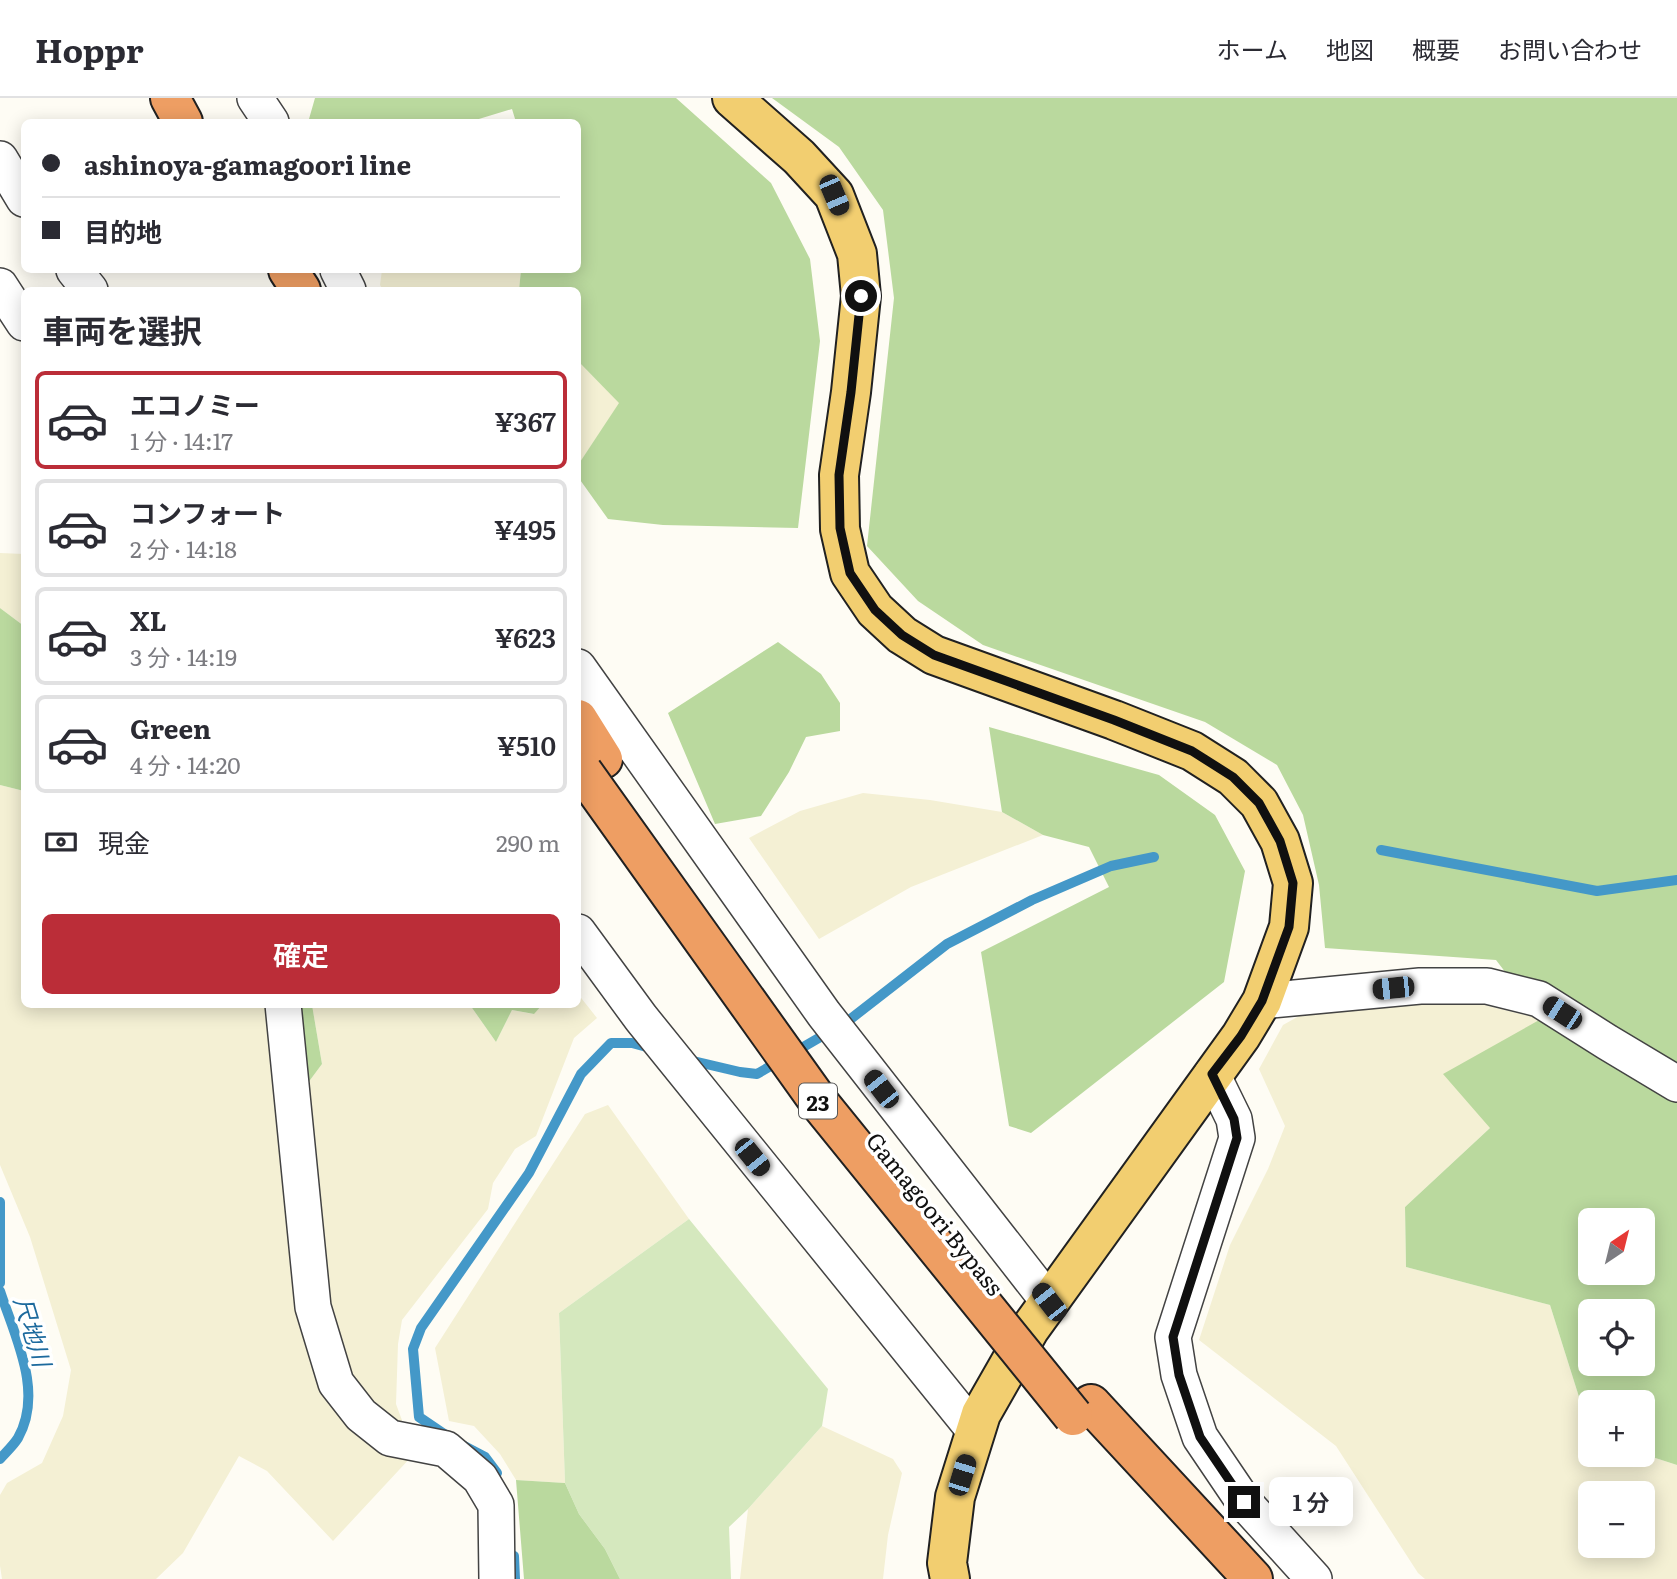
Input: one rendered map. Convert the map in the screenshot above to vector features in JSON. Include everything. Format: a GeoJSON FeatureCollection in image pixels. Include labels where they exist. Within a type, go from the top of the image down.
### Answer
{"type":"FeatureCollection","features":[{"type":"Feature","properties":{"kind":"highway"},"geometry":{"type":"LineString","coordinates":[[170,98],[181,119]]}},
{"type":"Feature","properties":{"kind":"highway"},"geometry":{"type":"LineString","coordinates":[[196,98],[207,119]]}},
{"type":"Feature","properties":{"kind":"highway","name":"Gamagoori Bypass"},"geometry":{"type":"LineString","coordinates":[[581,733],[588,765],[821,1105],[1082,1410],[1218,1579]]}},
{"type":"Feature","properties":{"kind":"highway","name":"Gamagoori Bypass"},"geometry":{"type":"LineString","coordinates":[[1082,1410],[1253,1579]]}},
{"type":"Feature","properties":{"kind":"main road"},"geometry":{"type":"LineString","coordinates":[[732,98],[799,156],[834,195],[857,254],[861,296],[839,475],[840,528],[850,573],[875,610],[902,635],[934,655],[1192,751],[1233,777],[1259,803],[1280,841],[1293,883],[1289,927],[1262,1001],[1241,1036],[1029,1330],[981,1413],[955,1497],[947,1563],[950,1579]]}},
{"type":"Feature","properties":{"kind":"street"},"geometry":{"type":"LineString","coordinates":[[255,98],[269,119]]}},
{"type":"Feature","properties":{"kind":"street"},"geometry":{"type":"LineString","coordinates":[[0,159],[21,195]]}},
{"type":"Feature","properties":{"kind":"street"},"geometry":{"type":"LineString","coordinates":[[0,286],[21,318]]}},
{"type":"Feature","properties":{"kind":"street"},"geometry":{"type":"LineString","coordinates":[[581,671],[864,1068],[1049,1302]]}},
{"type":"Feature","properties":{"kind":"street"},"geometry":{"type":"LineString","coordinates":[[581,936],[641,1018],[718,1115],[975,1432]]}},
{"type":"Feature","properties":{"kind":"street"},"geometry":{"type":"LineString","coordinates":[[1262,1001],[1420,986],[1487,986],[1539,999],[1677,1084]]}},
{"type":"Feature","properties":{"kind":"street"},"geometry":{"type":"LineString","coordinates":[[283,1008],[313,1307],[336,1383],[361,1415],[390,1438],[446,1449],[480,1478],[496,1505],[497,1579]]}},
{"type":"Feature","properties":{"kind":"street"},"geometry":{"type":"LineString","coordinates":[[1212,1074],[1234,1119],[1237,1138],[1173,1337],[1179,1375],[1200,1437],[1244,1502],[1314,1579]]}},
{"type":"Feature","properties":{"kind":"shaded area"},"geometry":{"type":"Polygon","coordinates":[[[382,273],[521,273],[519,287],[380,285],[382,273]]]}},
{"type":"Feature","properties":{"kind":"shaded area"},"geometry":{"type":"Polygon","coordinates":[[[581,364],[620,403],[581,461],[581,364]]]}},
{"type":"Feature","properties":{"kind":"shaded area"},"geometry":{"type":"Polygon","coordinates":[[[0,553],[21,554],[21,624],[0,608],[0,553]]]}},
{"type":"Feature","properties":{"kind":"shaded area"},"geometry":{"type":"Polygon","coordinates":[[[0,785],[21,790],[21,1008],[269,1008],[317,1363],[412,1456],[333,1541],[267,1471],[239,1456],[183,1553],[156,1579],[2,1579],[0,1495],[7,1483],[42,1463],[63,1416],[71,1370],[30,1237],[0,1165],[0,785]]]}},
{"type":"Feature","properties":{"kind":"shaded area"},"geometry":{"type":"Polygon","coordinates":[[[863,793],[930,800],[1002,812],[1043,835],[911,887],[819,939],[749,838],[800,811],[863,793]]]}},
{"type":"Feature","properties":{"kind":"shaded area"},"geometry":{"type":"Polygon","coordinates":[[[1411,997],[1480,1004],[1541,1019],[1490,1128],[1405,1207],[1406,1267],[1550,1305],[1578,1394],[1578,1467],[1655,1467],[1655,1458],[1677,1465],[1677,1579],[1425,1579],[1418,1573],[1336,1446],[1199,1340],[1230,1245],[1268,1169],[1285,1126],[1259,1069],[1283,1025],[1308,1011],[1411,997]]]}},
{"type":"Feature","properties":{"kind":"shaded area"},"geometry":{"type":"Polygon","coordinates":[[[581,998],[597,1018],[574,1038],[536,1136],[515,1149],[493,1183],[488,1209],[402,1320],[398,1344],[396,1404],[403,1423],[383,1415],[363,1397],[340,1360],[326,1301],[299,1095],[322,1064],[313,1008],[472,1008],[496,1042],[512,1010],[533,1014],[539,1008],[581,1008],[581,998]]]}},
{"type":"Feature","properties":{"kind":"shaded area"},"geometry":{"type":"Polygon","coordinates":[[[608,1105],[689,1219],[559,1313],[565,1483],[516,1480],[500,1454],[474,1426],[449,1421],[435,1348],[585,1114],[608,1105]]]}},
{"type":"Feature","properties":{"kind":"shaded area"},"geometry":{"type":"Polygon","coordinates":[[[822,1426],[893,1459],[902,1473],[888,1535],[883,1579],[740,1579],[748,1509],[822,1426]]]}},
{"type":"Feature","properties":{"kind":"green space"},"geometry":{"type":"Polygon","coordinates":[[[315,98],[676,98],[771,183],[810,259],[820,341],[798,528],[663,525],[608,519],[581,481],[581,460],[619,403],[581,364],[581,287],[519,287],[521,273],[581,273],[581,119],[515,119],[512,109],[479,119],[309,119],[315,98]]]}},
{"type":"Feature","properties":{"kind":"green space"},"geometry":{"type":"Polygon","coordinates":[[[772,98],[1677,98],[1677,1465],[1655,1458],[1655,1390],[1578,1390],[1578,1394],[1550,1305],[1406,1267],[1405,1207],[1490,1128],[1443,1074],[1541,1019],[1496,960],[1325,948],[1319,885],[1303,815],[1277,765],[1205,722],[983,645],[918,601],[867,546],[894,298],[883,210],[839,147],[772,98]]]}},
{"type":"Feature","properties":{"kind":"green space"},"geometry":{"type":"Polygon","coordinates":[[[0,608],[21,624],[21,790],[0,785],[0,608]]]}},
{"type":"Feature","properties":{"kind":"green space"},"geometry":{"type":"Polygon","coordinates":[[[778,642],[821,674],[840,703],[840,731],[806,737],[789,772],[761,816],[715,824],[668,713],[778,642]]]}},
{"type":"Feature","properties":{"kind":"green space"},"geometry":{"type":"Polygon","coordinates":[[[989,727],[1159,775],[1215,815],[1245,871],[1224,982],[1031,1133],[1009,1126],[981,952],[1109,887],[1089,847],[1043,835],[1002,812],[989,727]]]}},
{"type":"Feature","properties":{"kind":"green space"},"geometry":{"type":"Polygon","coordinates":[[[294,1008],[313,1008],[322,1064],[299,1095],[294,1008]]]}},
{"type":"Feature","properties":{"kind":"green space"},"geometry":{"type":"Polygon","coordinates":[[[472,1008],[539,1008],[534,1014],[512,1010],[496,1042],[472,1008]]]}},
{"type":"Feature","properties":{"kind":"green space"},"geometry":{"type":"Polygon","coordinates":[[[689,1219],[828,1389],[822,1426],[729,1527],[731,1579],[620,1579],[605,1549],[579,1514],[565,1483],[559,1313],[689,1219]]]}},
{"type":"Feature","properties":{"kind":"green space"},"geometry":{"type":"Polygon","coordinates":[[[516,1480],[565,1483],[579,1514],[605,1549],[620,1579],[524,1579],[516,1480]]]}},
{"type":"Feature","properties":{"kind":"waterway"},"geometry":{"type":"LineString","coordinates":[[1381,850],[1597,891],[1677,880]]}},
{"type":"Feature","properties":{"kind":"waterway"},"geometry":{"type":"LineString","coordinates":[[689,1060],[757,1074],[848,1021],[947,944],[1032,900],[1111,866],[1154,857]]}},
{"type":"Feature","properties":{"kind":"waterway"},"geometry":{"type":"LineString","coordinates":[[447,1436],[419,1417],[413,1349],[421,1328],[529,1173],[581,1074],[611,1043],[632,1043],[654,1049]]}},
{"type":"Feature","properties":{"kind":"waterway","name":"尺地川"},"geometry":{"type":"LineString","coordinates":[[0,1202],[0,1283]]}},
{"type":"Feature","properties":{"kind":"waterway","name":"尺地川"},"geometry":{"type":"LineString","coordinates":[[0,1291],[19,1346],[28,1383],[25,1420],[18,1438],[0,1459]]}},
{"type":"Feature","properties":{"kind":"waterway"},"geometry":{"type":"LineString","coordinates":[[464,1446],[485,1457],[497,1473]]}},
{"type":"Feature","properties":{"kind":"waterway"},"geometry":{"type":"LineString","coordinates":[[514,1556],[515,1579]]}},
{"type":"Feature","properties":{"kind":"route"},"geometry":{"type":"LineString","coordinates":[[861,296],[839,475],[840,528],[850,573],[875,610],[902,635],[934,655],[1192,751],[1233,777],[1259,803],[1280,841],[1293,883],[1289,927],[1262,1001],[1241,1036],[1212,1074],[1234,1119],[1237,1138],[1173,1337],[1179,1375],[1200,1437],[1244,1502]]}}]}
